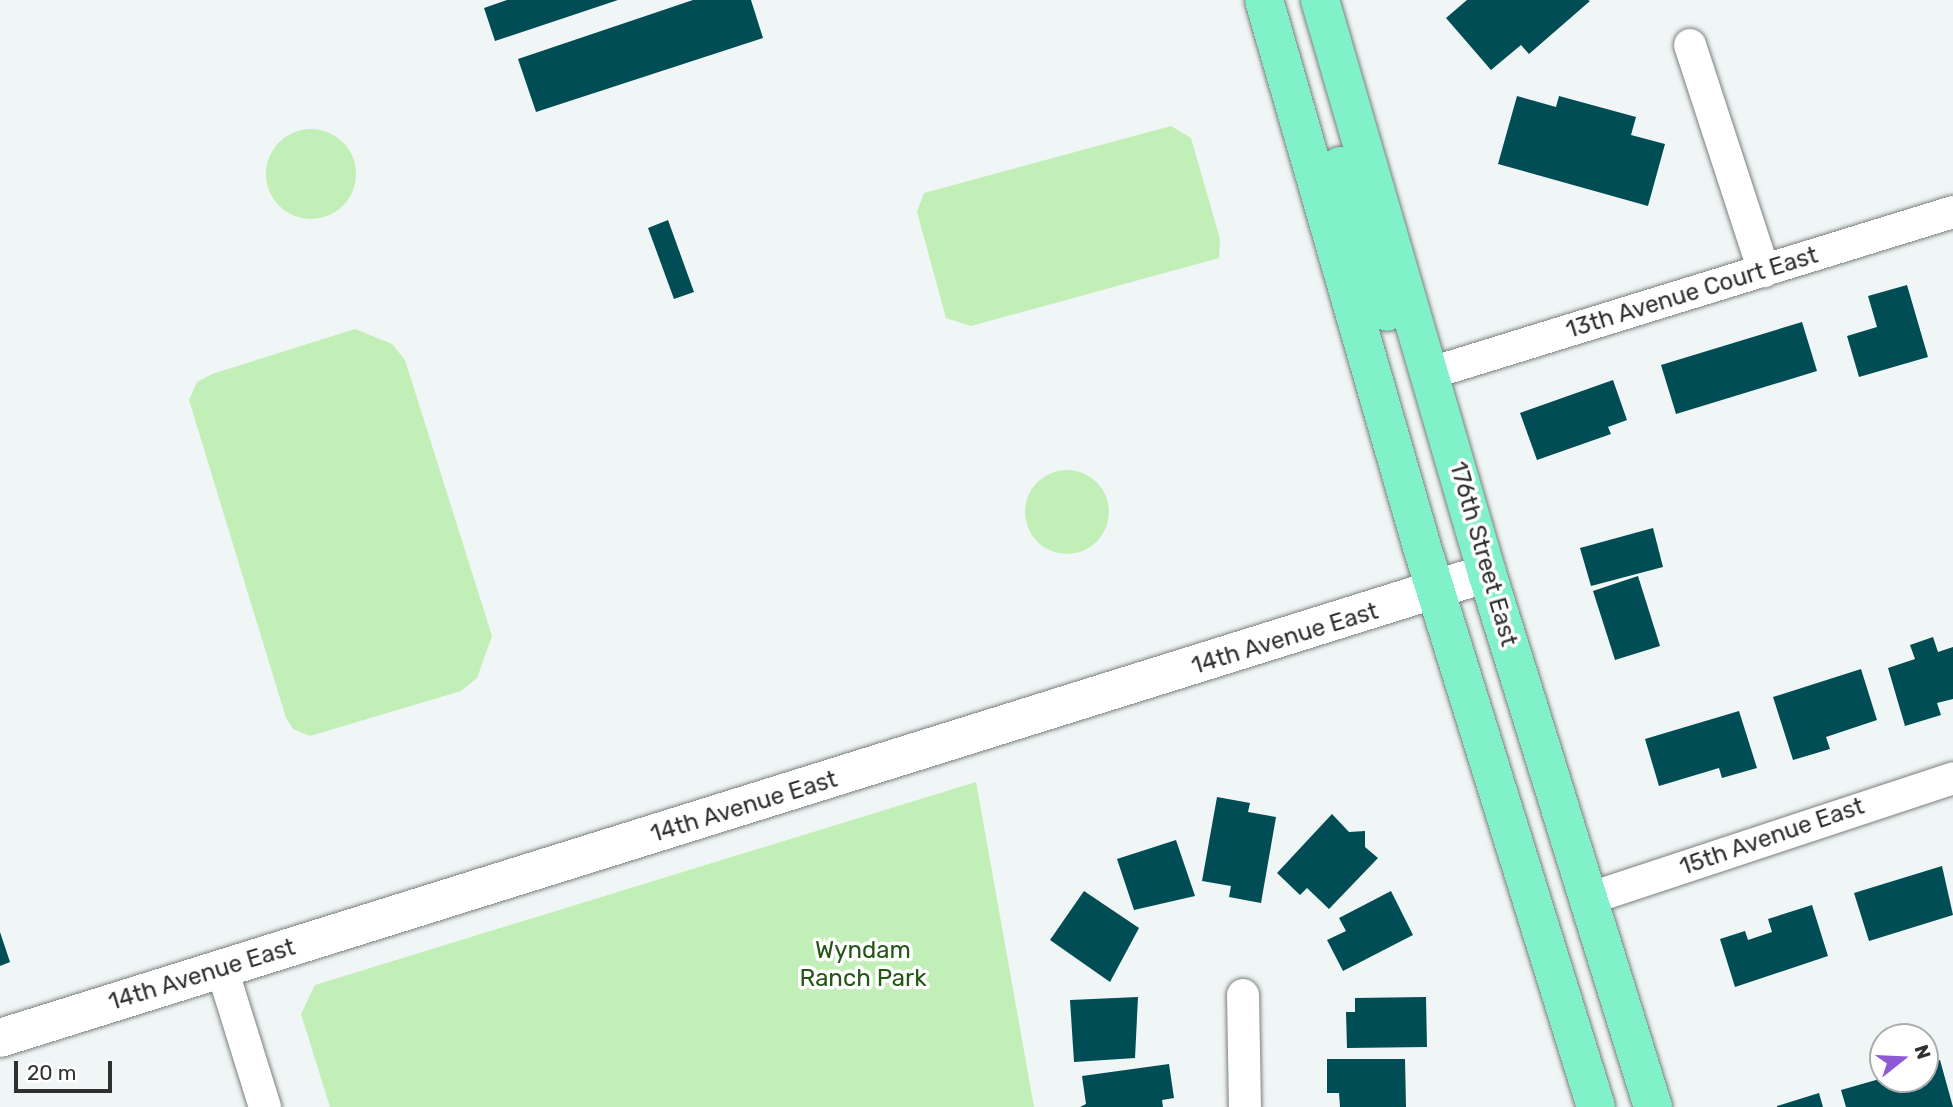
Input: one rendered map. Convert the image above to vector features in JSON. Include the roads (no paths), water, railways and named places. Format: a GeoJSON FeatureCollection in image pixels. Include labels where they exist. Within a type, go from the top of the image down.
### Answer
{"type":"FeatureCollection","features":[{"type":"Feature","properties":{"kind":"main road","name":"176th Street East"},"geometry":{"type":"LineString","coordinates":[[1320,0],[1431,373],[1487,573],[1591,898],[1653,1107]]}},
{"type":"Feature","properties":{"kind":"main road"},"geometry":{"type":"LineString","coordinates":[[1266,5],[1302,55],[1398,349],[1413,366],[1431,373]]}},
{"type":"Feature","properties":{"kind":"main road"},"geometry":{"type":"LineString","coordinates":[[1266,5],[1436,592],[1596,1107]]}},
{"type":"Feature","properties":{"kind":"street"},"geometry":{"type":"LineString","coordinates":[[1690,45],[1764,271]]}},
{"type":"Feature","properties":{"kind":"street","name":"13th Avenue Court East"},"geometry":{"type":"LineString","coordinates":[[1431,373],[1953,212]]}},
{"type":"Feature","properties":{"kind":"street","name":"14th Avenue East"},"geometry":{"type":"LineString","coordinates":[[0,1038],[1436,592],[1487,573]]}},
{"type":"Feature","properties":{"kind":"street","name":"15th Avenue East"},"geometry":{"type":"LineString","coordinates":[[1591,898],[1953,778]]}},
{"type":"Feature","properties":{"kind":"street"},"geometry":{"type":"LineString","coordinates":[[222,969],[265,1107]]}},
{"type":"Feature","properties":{"kind":"street"},"geometry":{"type":"LineString","coordinates":[[1243,995],[1245,1107]]}},
{"type":"Feature","properties":{"kind":"park label","name":"Wyndam Ranch Park"},"geometry":{"type":"Point","coordinates":[863,965]}}]}
